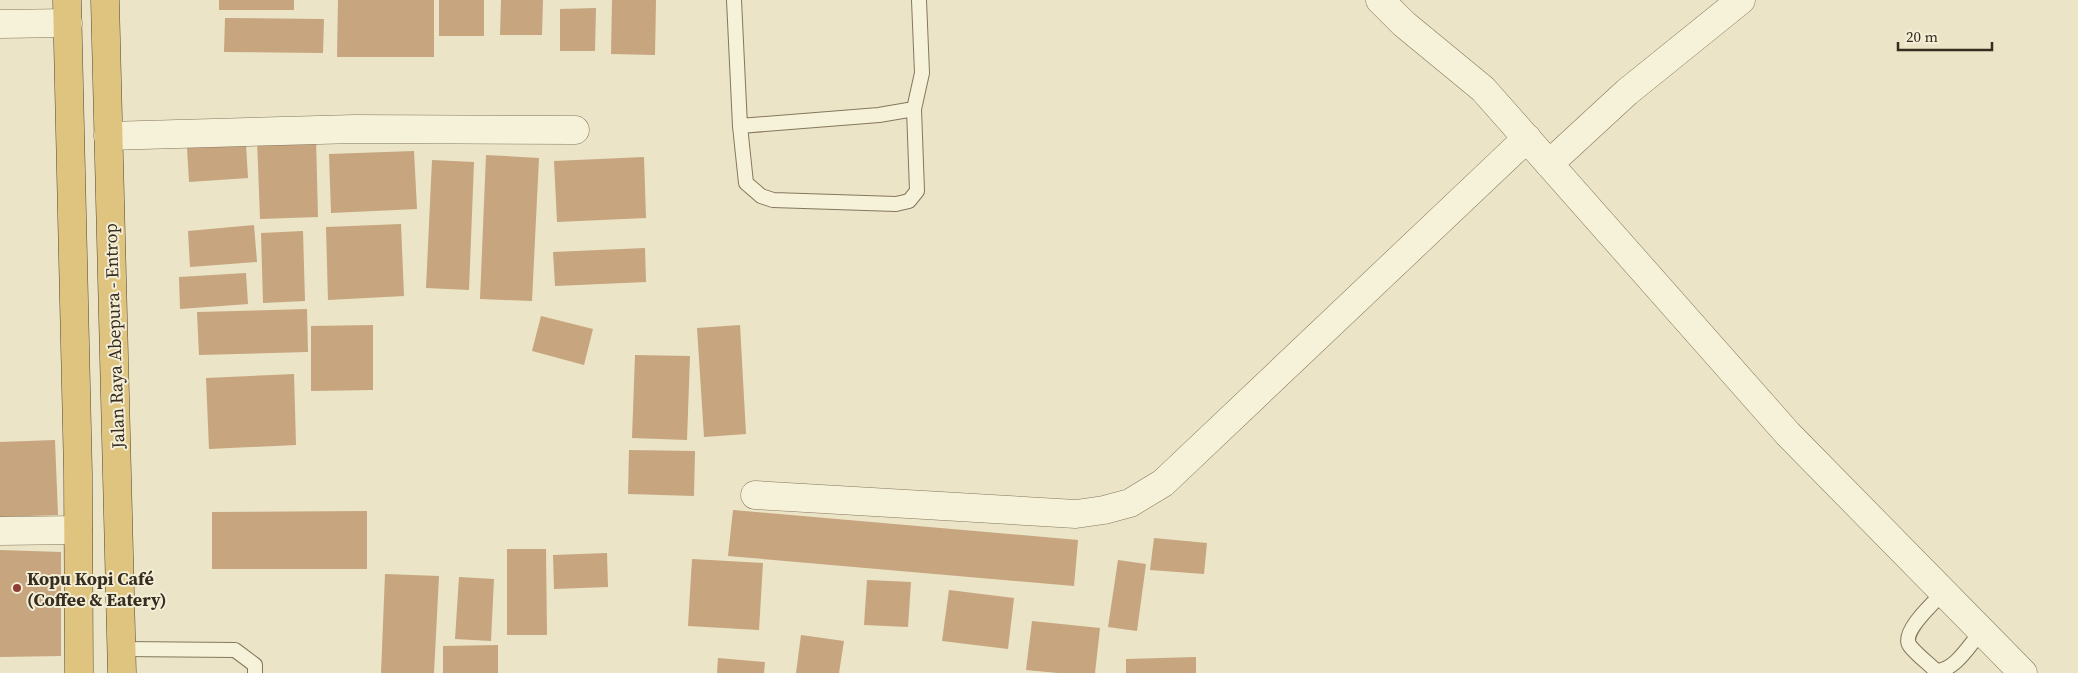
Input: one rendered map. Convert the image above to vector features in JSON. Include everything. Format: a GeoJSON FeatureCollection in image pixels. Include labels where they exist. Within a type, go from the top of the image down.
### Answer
{"type":"FeatureCollection","features":[{"type":"Feature","properties":{"kind":"highway","name":"Jalan Raya Abepura - Entrop"},"geometry":{"type":"LineString","coordinates":[[104,0],[122,661]]}},
{"type":"Feature","properties":{"kind":"highway"},"geometry":{"type":"LineString","coordinates":[[67,12],[78,530],[79,673]]}},
{"type":"Feature","properties":{"kind":"street"},"geometry":{"type":"LineString","coordinates":[[1380,0],[1404,24],[1483,89],[1520,144],[1549,164],[1788,434],[2023,673]]}},
{"type":"Feature","properties":{"kind":"street"},"geometry":{"type":"LineString","coordinates":[[1549,164],[1627,92],[1740,0]]}},
{"type":"Feature","properties":{"kind":"street"},"geometry":{"type":"LineString","coordinates":[[0,24],[67,12]]}},
{"type":"Feature","properties":{"kind":"street"},"geometry":{"type":"LineString","coordinates":[[108,136],[355,129],[575,130]]}},
{"type":"Feature","properties":{"kind":"street"},"geometry":{"type":"LineString","coordinates":[[755,495],[1076,514],[1104,510],[1130,502],[1163,483],[1520,144]]}},
{"type":"Feature","properties":{"kind":"street"},"geometry":{"type":"LineString","coordinates":[[0,531],[78,530]]}},
{"type":"Feature","properties":{"kind":"lane"},"geometry":{"type":"LineString","coordinates":[[734,0],[740,126],[746,183],[761,196],[772,200],[896,204],[909,200],[916,191],[914,109],[922,73],[922,32],[918,0]]}},
{"type":"Feature","properties":{"kind":"lane"},"geometry":{"type":"LineString","coordinates":[[740,126],[879,115],[914,109]]}},
{"type":"Feature","properties":{"kind":"lane"},"geometry":{"type":"LineString","coordinates":[[1943,593],[1911,628],[1907,636],[1909,645],[1936,671],[1944,671],[1952,666],[1982,631]]}},
{"type":"Feature","properties":{"kind":"lane"},"geometry":{"type":"LineString","coordinates":[[122,661],[235,650],[255,665],[255,673]]}},
{"type":"Feature","properties":{"kind":"building"},"geometry":{"type":"Polygon","coordinates":[[[219,0],[294,0],[294,10],[219,10],[219,0]]]}},
{"type":"Feature","properties":{"kind":"building"},"geometry":{"type":"Polygon","coordinates":[[[338,0],[434,0],[434,57],[337,57],[338,0]]]}},
{"type":"Feature","properties":{"kind":"building"},"geometry":{"type":"Polygon","coordinates":[[[439,0],[484,0],[484,36],[439,36],[439,0]]]}},
{"type":"Feature","properties":{"kind":"building"},"geometry":{"type":"Polygon","coordinates":[[[501,0],[543,0],[542,35],[500,35],[501,0]]]}},
{"type":"Feature","properties":{"kind":"building"},"geometry":{"type":"Polygon","coordinates":[[[612,0],[656,0],[655,55],[611,54],[612,0]]]}},
{"type":"Feature","properties":{"kind":"building"},"geometry":{"type":"Polygon","coordinates":[[[596,8],[595,51],[560,51],[560,9],[596,8]]]}},
{"type":"Feature","properties":{"kind":"building"},"geometry":{"type":"Polygon","coordinates":[[[225,18],[324,19],[323,53],[224,52],[225,18]]]}},
{"type":"Feature","properties":{"kind":"building"},"geometry":{"type":"Polygon","coordinates":[[[316,137],[318,217],[260,219],[257,139],[316,137]]]}},
{"type":"Feature","properties":{"kind":"building"},"geometry":{"type":"Polygon","coordinates":[[[246,144],[248,178],[189,182],[187,148],[246,144]]]}},
{"type":"Feature","properties":{"kind":"building"},"geometry":{"type":"Polygon","coordinates":[[[414,151],[417,209],[331,213],[329,154],[414,151]]]}},
{"type":"Feature","properties":{"kind":"building"},"geometry":{"type":"Polygon","coordinates":[[[486,155],[539,158],[532,301],[480,299],[486,155]]]}},
{"type":"Feature","properties":{"kind":"building"},"geometry":{"type":"Polygon","coordinates":[[[644,157],[646,218],[557,222],[554,161],[644,157]]]}},
{"type":"Feature","properties":{"kind":"building"},"geometry":{"type":"Polygon","coordinates":[[[432,160],[474,162],[469,290],[426,288],[432,160]]]}},
{"type":"Feature","properties":{"kind":"building"},"geometry":{"type":"Polygon","coordinates":[[[401,224],[404,296],[328,300],[326,227],[401,224]]]}},
{"type":"Feature","properties":{"kind":"building"},"geometry":{"type":"Polygon","coordinates":[[[254,225],[257,262],[190,267],[188,231],[254,225]]]}},
{"type":"Feature","properties":{"kind":"building"},"geometry":{"type":"Polygon","coordinates":[[[303,231],[305,301],[263,303],[261,233],[303,231]]]}},
{"type":"Feature","properties":{"kind":"building"},"geometry":{"type":"Polygon","coordinates":[[[645,248],[646,282],[555,286],[553,252],[645,248]]]}},
{"type":"Feature","properties":{"kind":"building"},"geometry":{"type":"Polygon","coordinates":[[[246,273],[248,304],[180,309],[179,277],[246,273]]]}},
{"type":"Feature","properties":{"kind":"building"},"geometry":{"type":"Polygon","coordinates":[[[307,309],[308,352],[199,355],[197,312],[307,309]]]}},
{"type":"Feature","properties":{"kind":"building"},"geometry":{"type":"Polygon","coordinates":[[[541,316],[593,329],[584,365],[532,351],[541,316]]]}},
{"type":"Feature","properties":{"kind":"building"},"geometry":{"type":"Polygon","coordinates":[[[373,325],[373,390],[311,391],[311,326],[373,325]]]}},
{"type":"Feature","properties":{"kind":"building"},"geometry":{"type":"Polygon","coordinates":[[[740,325],[746,434],[704,437],[697,328],[740,325]]]}},
{"type":"Feature","properties":{"kind":"building"},"geometry":{"type":"Polygon","coordinates":[[[635,355],[690,356],[687,440],[632,438],[635,355]]]}},
{"type":"Feature","properties":{"kind":"building"},"geometry":{"type":"Polygon","coordinates":[[[294,374],[296,445],[209,449],[206,378],[294,374]]]}},
{"type":"Feature","properties":{"kind":"building"},"geometry":{"type":"Polygon","coordinates":[[[55,440],[58,515],[0,517],[0,442],[55,440]]]}},
{"type":"Feature","properties":{"kind":"building"},"geometry":{"type":"Polygon","coordinates":[[[629,450],[695,451],[694,496],[628,494],[629,450]]]}},
{"type":"Feature","properties":{"kind":"building"},"geometry":{"type":"Polygon","coordinates":[[[733,510],[1078,540],[1074,586],[728,556],[733,510]]]}},
{"type":"Feature","properties":{"kind":"building"},"geometry":{"type":"Polygon","coordinates":[[[367,511],[367,569],[212,569],[212,512],[367,511]]]}},
{"type":"Feature","properties":{"kind":"building"},"geometry":{"type":"Polygon","coordinates":[[[1154,538],[1207,543],[1204,574],[1150,570],[1154,538]]]}},
{"type":"Feature","properties":{"kind":"building"},"geometry":{"type":"Polygon","coordinates":[[[507,549],[546,549],[547,635],[507,635],[507,549]]]}},
{"type":"Feature","properties":{"kind":"building"},"geometry":{"type":"Polygon","coordinates":[[[0,550],[61,552],[61,656],[0,657],[0,550]]]}},
{"type":"Feature","properties":{"kind":"building"},"geometry":{"type":"Polygon","coordinates":[[[607,553],[608,587],[554,589],[553,555],[607,553]]]}},
{"type":"Feature","properties":{"kind":"building"},"geometry":{"type":"Polygon","coordinates":[[[692,559],[763,563],[759,630],[688,626],[692,559]]]}},
{"type":"Feature","properties":{"kind":"building"},"geometry":{"type":"Polygon","coordinates":[[[1118,560],[1146,564],[1137,631],[1108,627],[1118,560]]]}},
{"type":"Feature","properties":{"kind":"building"},"geometry":{"type":"Polygon","coordinates":[[[385,574],[439,576],[434,673],[381,673],[385,574]]]}},
{"type":"Feature","properties":{"kind":"building"},"geometry":{"type":"Polygon","coordinates":[[[459,577],[494,579],[491,641],[455,639],[459,577]]]}},
{"type":"Feature","properties":{"kind":"building"},"geometry":{"type":"Polygon","coordinates":[[[867,580],[911,582],[908,627],[864,625],[867,580]]]}},
{"type":"Feature","properties":{"kind":"building"},"geometry":{"type":"Polygon","coordinates":[[[949,590],[1014,598],[1008,649],[942,641],[949,590]]]}},
{"type":"Feature","properties":{"kind":"building"},"geometry":{"type":"Polygon","coordinates":[[[1032,621],[1100,628],[1095,673],[1058,673],[1026,670],[1032,621]]]}},
{"type":"Feature","properties":{"kind":"building"},"geometry":{"type":"Polygon","coordinates":[[[801,635],[844,641],[839,673],[796,673],[801,635]]]}},
{"type":"Feature","properties":{"kind":"building"},"geometry":{"type":"Polygon","coordinates":[[[498,645],[498,673],[443,673],[443,646],[498,645]]]}},
{"type":"Feature","properties":{"kind":"building"},"geometry":{"type":"Polygon","coordinates":[[[1196,657],[1196,673],[1126,673],[1126,659],[1196,657]]]}},
{"type":"Feature","properties":{"kind":"building"},"geometry":{"type":"Polygon","coordinates":[[[718,658],[765,662],[764,673],[717,673],[718,658]]]}},
{"type":"Feature","properties":{"kind":"place","name":"Kopu Kopi Café (Coffee & Eatery)"},"geometry":{"type":"Point","coordinates":[17,588]}}]}
